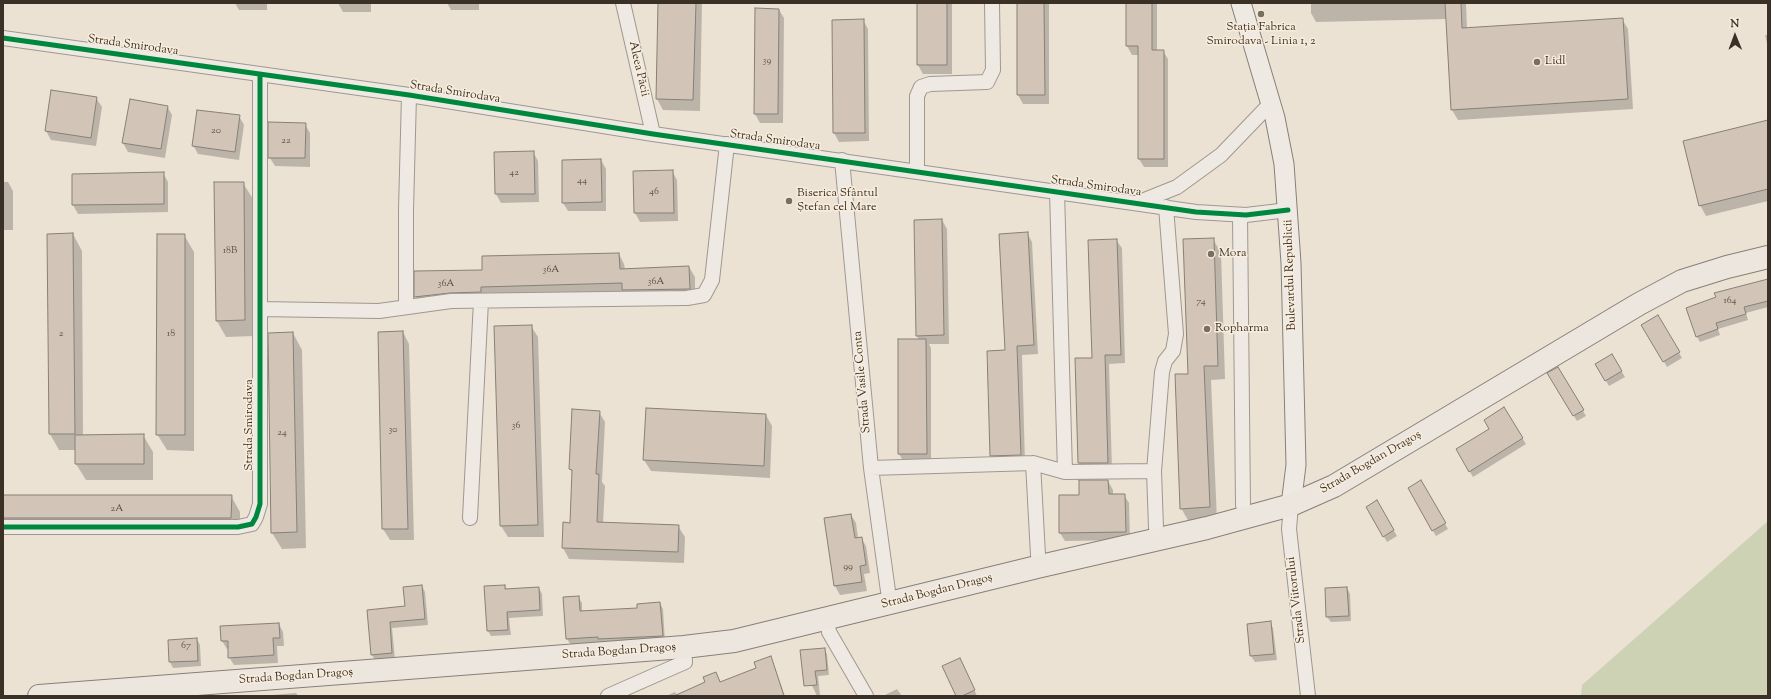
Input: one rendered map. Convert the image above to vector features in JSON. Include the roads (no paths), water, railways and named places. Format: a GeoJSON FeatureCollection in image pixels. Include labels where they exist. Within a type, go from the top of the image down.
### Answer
{"type":"FeatureCollection","features":[{"type":"Feature","properties":{"kind":"main road","name":"Bulevardul Republicii"},"geometry":{"type":"LineString","coordinates":[[1241,3],[1271,103],[1284,164],[1291,263],[1296,465],[1292,505]]}},
{"type":"Feature","properties":{"kind":"main road","name":"Strada Bogdan Dragoș"},"geometry":{"type":"LineString","coordinates":[[39,696],[734,642],[1041,566],[1160,539],[1292,505],[1334,486],[1638,304],[1682,281],[1727,267],[1768,257]]}},
{"type":"Feature","properties":{"kind":"street","name":"Aleea Păcii"},"geometry":{"type":"LineString","coordinates":[[623,3],[653,134]]}},
{"type":"Feature","properties":{"kind":"street"},"geometry":{"type":"LineString","coordinates":[[917,172],[917,96],[921,87],[930,84],[987,82],[993,70],[992,3]]}},
{"type":"Feature","properties":{"kind":"street","name":"Strada Smirodava"},"geometry":{"type":"LineString","coordinates":[[3,38],[409,96],[653,134],[1196,212],[1240,215],[1288,210]]}},
{"type":"Feature","properties":{"kind":"street","name":"Strada Smirodava"},"geometry":{"type":"LineString","coordinates":[[3,527],[238,527],[252,524],[256,517],[260,504],[260,75]]}},
{"type":"Feature","properties":{"kind":"street"},"geometry":{"type":"LineString","coordinates":[[406,307],[406,210],[409,96]]}},
{"type":"Feature","properties":{"kind":"street","name":"Strada Smirodava"},"geometry":{"type":"LineString","coordinates":[[1136,203],[1177,187],[1221,155],[1271,103]]}},
{"type":"Feature","properties":{"kind":"street","name":"Strada Smirodava"},"geometry":{"type":"LineString","coordinates":[[260,309],[379,311],[451,302],[687,298],[704,295],[712,280],[727,144]]}},
{"type":"Feature","properties":{"kind":"street","name":"Strada Vasile Conta"},"geometry":{"type":"LineString","coordinates":[[842,160],[871,468],[891,604]]}},
{"type":"Feature","properties":{"kind":"street"},"geometry":{"type":"LineString","coordinates":[[1057,192],[1065,472]]}},
{"type":"Feature","properties":{"kind":"street"},"geometry":{"type":"LineString","coordinates":[[1160,539],[1156,528],[1154,471],[1162,372],[1165,361],[1173,351],[1176,334],[1166,207]]}},
{"type":"Feature","properties":{"kind":"street"},"geometry":{"type":"LineString","coordinates":[[1240,215],[1243,505],[1246,517]]}},
{"type":"Feature","properties":{"kind":"street"},"geometry":{"type":"LineString","coordinates":[[470,518],[481,301]]}},
{"type":"Feature","properties":{"kind":"street"},"geometry":{"type":"LineString","coordinates":[[1033,462],[1038,555],[1041,566]]}},
{"type":"Feature","properties":{"kind":"street"},"geometry":{"type":"LineString","coordinates":[[871,468],[1033,462],[1065,472],[1154,471]]}},
{"type":"Feature","properties":{"kind":"street","name":"Strada Viitorului"},"geometry":{"type":"LineString","coordinates":[[1292,505],[1289,529],[1308,696]]}},
{"type":"Feature","properties":{"kind":"street"},"geometry":{"type":"LineString","coordinates":[[826,619],[829,632],[866,696]]}},
{"type":"Feature","properties":{"kind":"street"},"geometry":{"type":"LineString","coordinates":[[608,696],[686,662],[684,647]]}},
{"type":"Feature","properties":{"kind":"place","name":"Stația Fabrica Smirodava - Linia 1, 2"},"geometry":{"type":"Point","coordinates":[1261,14]}},
{"type":"Feature","properties":{"kind":"place","name":"Lidl"},"geometry":{"type":"Point","coordinates":[1537,62]}},
{"type":"Feature","properties":{"kind":"place","name":"Biserica Sfântul Ștefan cel Mare"},"geometry":{"type":"Point","coordinates":[789,201]}},
{"type":"Feature","properties":{"kind":"place","name":"Mora"},"geometry":{"type":"Point","coordinates":[1211,254]}},
{"type":"Feature","properties":{"kind":"place","name":"Ropharma"},"geometry":{"type":"Point","coordinates":[1207,329]}}]}
